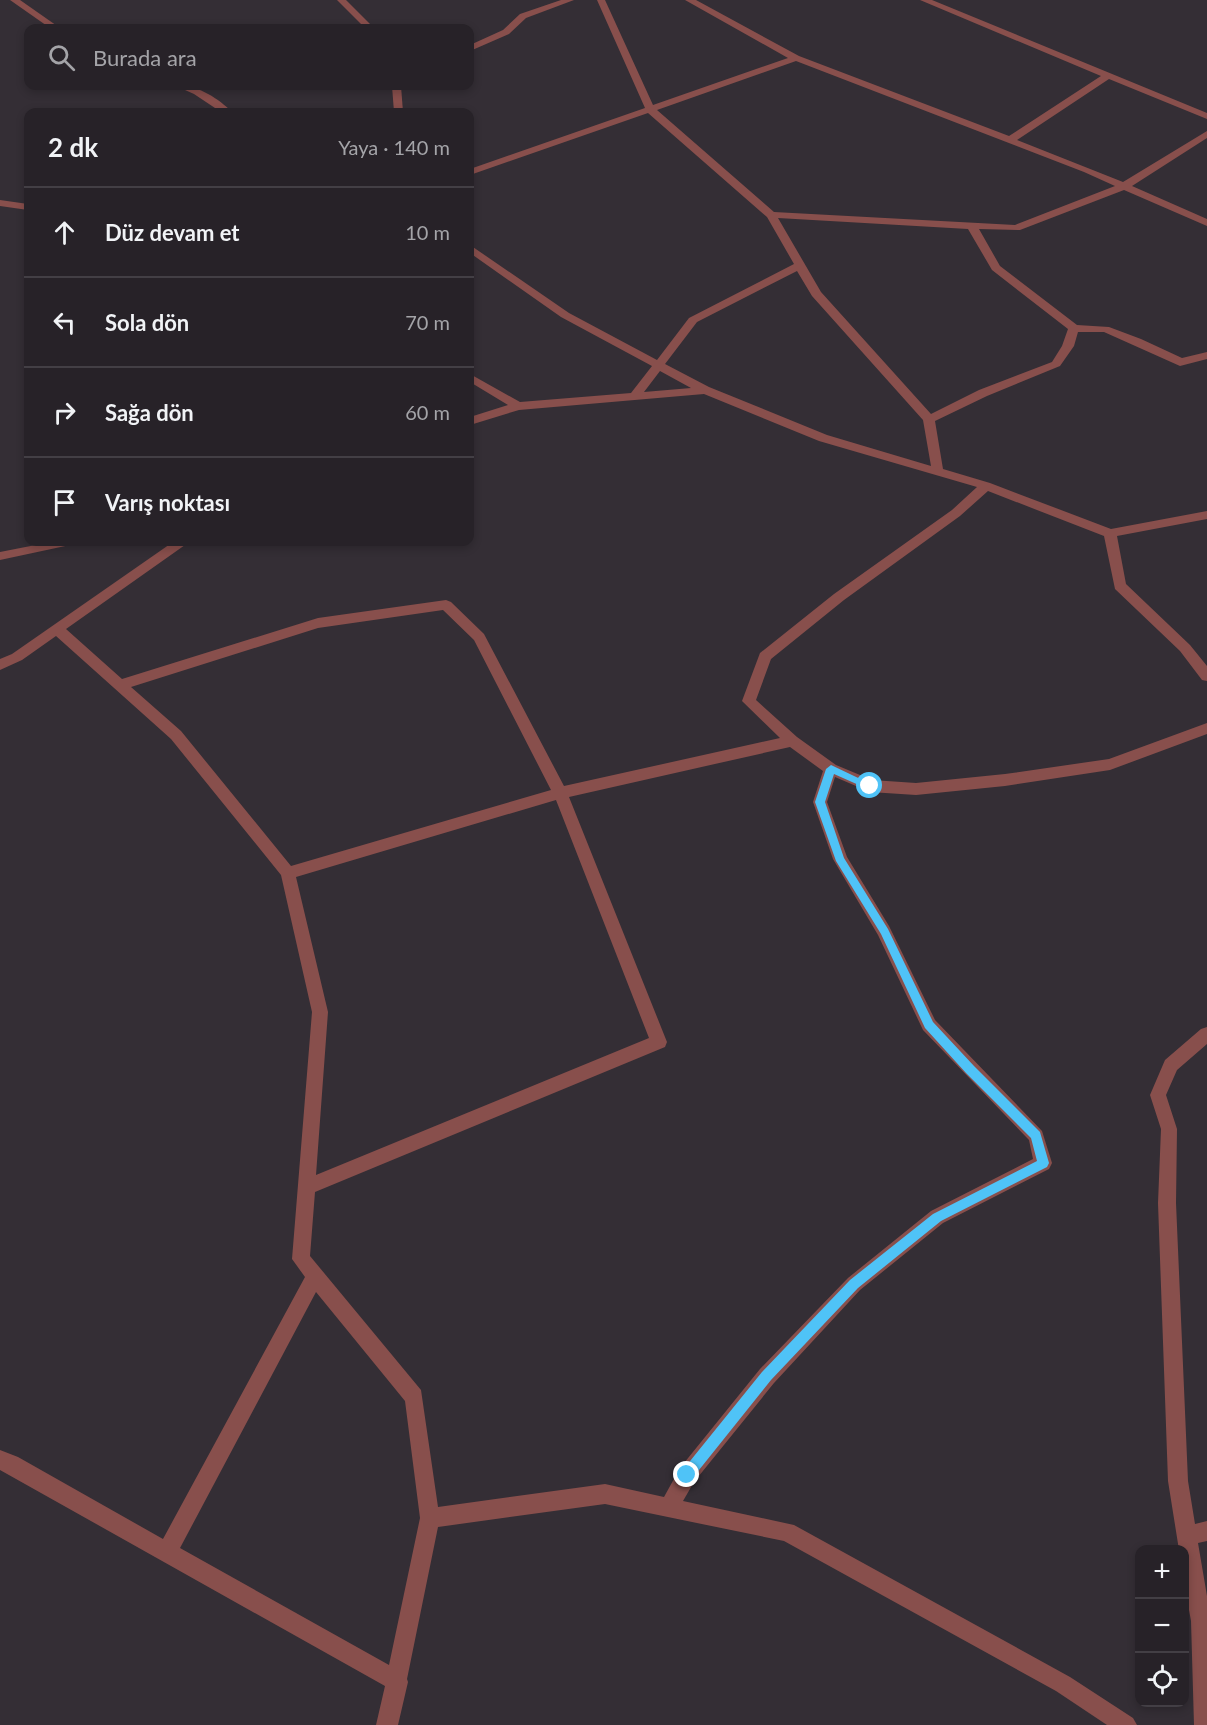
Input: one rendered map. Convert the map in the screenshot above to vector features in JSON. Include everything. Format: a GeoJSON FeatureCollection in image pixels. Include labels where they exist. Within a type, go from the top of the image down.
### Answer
{"type":"FeatureCollection","features":[{"type":"Feature","properties":{"kind":"street"},"geometry":{"type":"LineString","coordinates":[[14,0],[49,24]]}},
{"type":"Feature","properties":{"kind":"street"},"geometry":{"type":"LineString","coordinates":[[341,0],[365,24]]}},
{"type":"Feature","properties":{"kind":"street"},"geometry":{"type":"LineString","coordinates":[[474,46],[506,32],[523,16],[570,0]]}},
{"type":"Feature","properties":{"kind":"street"},"geometry":{"type":"LineString","coordinates":[[601,0],[651,110],[771,215],[816,294],[929,419],[938,473]]}},
{"type":"Feature","properties":{"kind":"street"},"geometry":{"type":"LineString","coordinates":[[688,0],[796,58],[1124,186],[1207,224]]}},
{"type":"Feature","properties":{"kind":"street"},"geometry":{"type":"LineString","coordinates":[[924,0],[1207,116]]}},
{"type":"Feature","properties":{"kind":"street"},"geometry":{"type":"LineString","coordinates":[[474,171],[796,58]]}},
{"type":"Feature","properties":{"kind":"street"},"geometry":{"type":"LineString","coordinates":[[1010,140],[1108,75]]}},
{"type":"Feature","properties":{"kind":"street"},"geometry":{"type":"LineString","coordinates":[[192,90],[221,108]]}},
{"type":"Feature","properties":{"kind":"street"},"geometry":{"type":"LineString","coordinates":[[396,90],[399,108]]}},
{"type":"Feature","properties":{"kind":"street"},"geometry":{"type":"LineString","coordinates":[[771,215],[1016,228],[1124,186],[1207,134]]}},
{"type":"Feature","properties":{"kind":"street"},"geometry":{"type":"LineString","coordinates":[[0,202],[24,206]]}},
{"type":"Feature","properties":{"kind":"street"},"geometry":{"type":"LineString","coordinates":[[972,226],[996,268],[1074,328],[1104,329],[1137,341],[1180,362],[1207,355]]}},
{"type":"Feature","properties":{"kind":"street"},"geometry":{"type":"LineString","coordinates":[[474,251],[565,315],[657,366],[705,390],[823,438],[986,486],[1110,533],[1207,515]]}},
{"type":"Feature","properties":{"kind":"street"},"geometry":{"type":"LineString","coordinates":[[635,396],[693,320],[800,265]]}},
{"type":"Feature","properties":{"kind":"street"},"geometry":{"type":"LineString","coordinates":[[929,419],[983,393],[1056,364],[1068,346],[1074,328]]}},
{"type":"Feature","properties":{"kind":"street"},"geometry":{"type":"LineString","coordinates":[[474,379],[518,406]]}},
{"type":"Feature","properties":{"kind":"street"},"geometry":{"type":"LineString","coordinates":[[474,420],[518,406],[705,390]]}},
{"type":"Feature","properties":{"kind":"street"},"geometry":{"type":"LineString","coordinates":[[986,486],[956,513],[839,597],[765,656],[749,701],[792,741],[831,769],[870,786],[882,787],[916,789],[1005,780],[1110,764],[1207,728]]}},
{"type":"Feature","properties":{"kind":"street"},"geometry":{"type":"LineString","coordinates":[[1110,533],[1120,586],[1185,648],[1207,676]]}},
{"type":"Feature","properties":{"kind":"street"},"geometry":{"type":"LineString","coordinates":[[0,556],[51,546]]}},
{"type":"Feature","properties":{"kind":"street"},"geometry":{"type":"LineString","coordinates":[[0,665],[17,657],[57,630],[175,546]]}},
{"type":"Feature","properties":{"kind":"street"},"geometry":{"type":"LineString","coordinates":[[120,685],[318,623],[446,605],[479,637],[560,793],[658,1042],[306,1187]]}},
{"type":"Feature","properties":{"kind":"street"},"geometry":{"type":"LineString","coordinates":[[57,630],[176,735],[288,873],[320,1012],[302,1259],[414,1397],[430,1518],[398,1682],[387,1725]]}},
{"type":"Feature","properties":{"kind":"street"},"geometry":{"type":"LineString","coordinates":[[288,873],[560,793],[792,741]]}},
{"type":"Feature","properties":{"kind":"street"},"geometry":{"type":"LineString","coordinates":[[669,1507],[687,1475],[766,1376],[854,1284],[937,1217],[1043,1163],[1036,1136],[929,1025],[884,932],[840,859],[820,802],[831,769]]}},
{"type":"Feature","properties":{"kind":"street"},"geometry":{"type":"LineString","coordinates":[[1205,1725],[1201,1621],[1178,1481],[1167,1203],[1169,1129],[1158,1095],[1171,1065],[1207,1034]]}},
{"type":"Feature","properties":{"kind":"street"},"geometry":{"type":"LineString","coordinates":[[167,1552],[315,1276]]}},
{"type":"Feature","properties":{"kind":"street"},"geometry":{"type":"LineString","coordinates":[[0,1460],[398,1682]]}},
{"type":"Feature","properties":{"kind":"street"},"geometry":{"type":"LineString","coordinates":[[430,1518],[605,1494],[787,1532],[1063,1683],[1126,1725]]}},
{"type":"Feature","properties":{"kind":"street"},"geometry":{"type":"LineString","coordinates":[[1187,1536],[1207,1531]]}},
{"type":"Feature","properties":{"kind":"route"},"geometry":{"type":"LineString","coordinates":[[687,1475],[766,1376],[854,1284],[937,1217],[1043,1163],[1036,1136],[929,1025],[884,932],[840,859],[820,802],[831,769],[870,786]]}}]}
